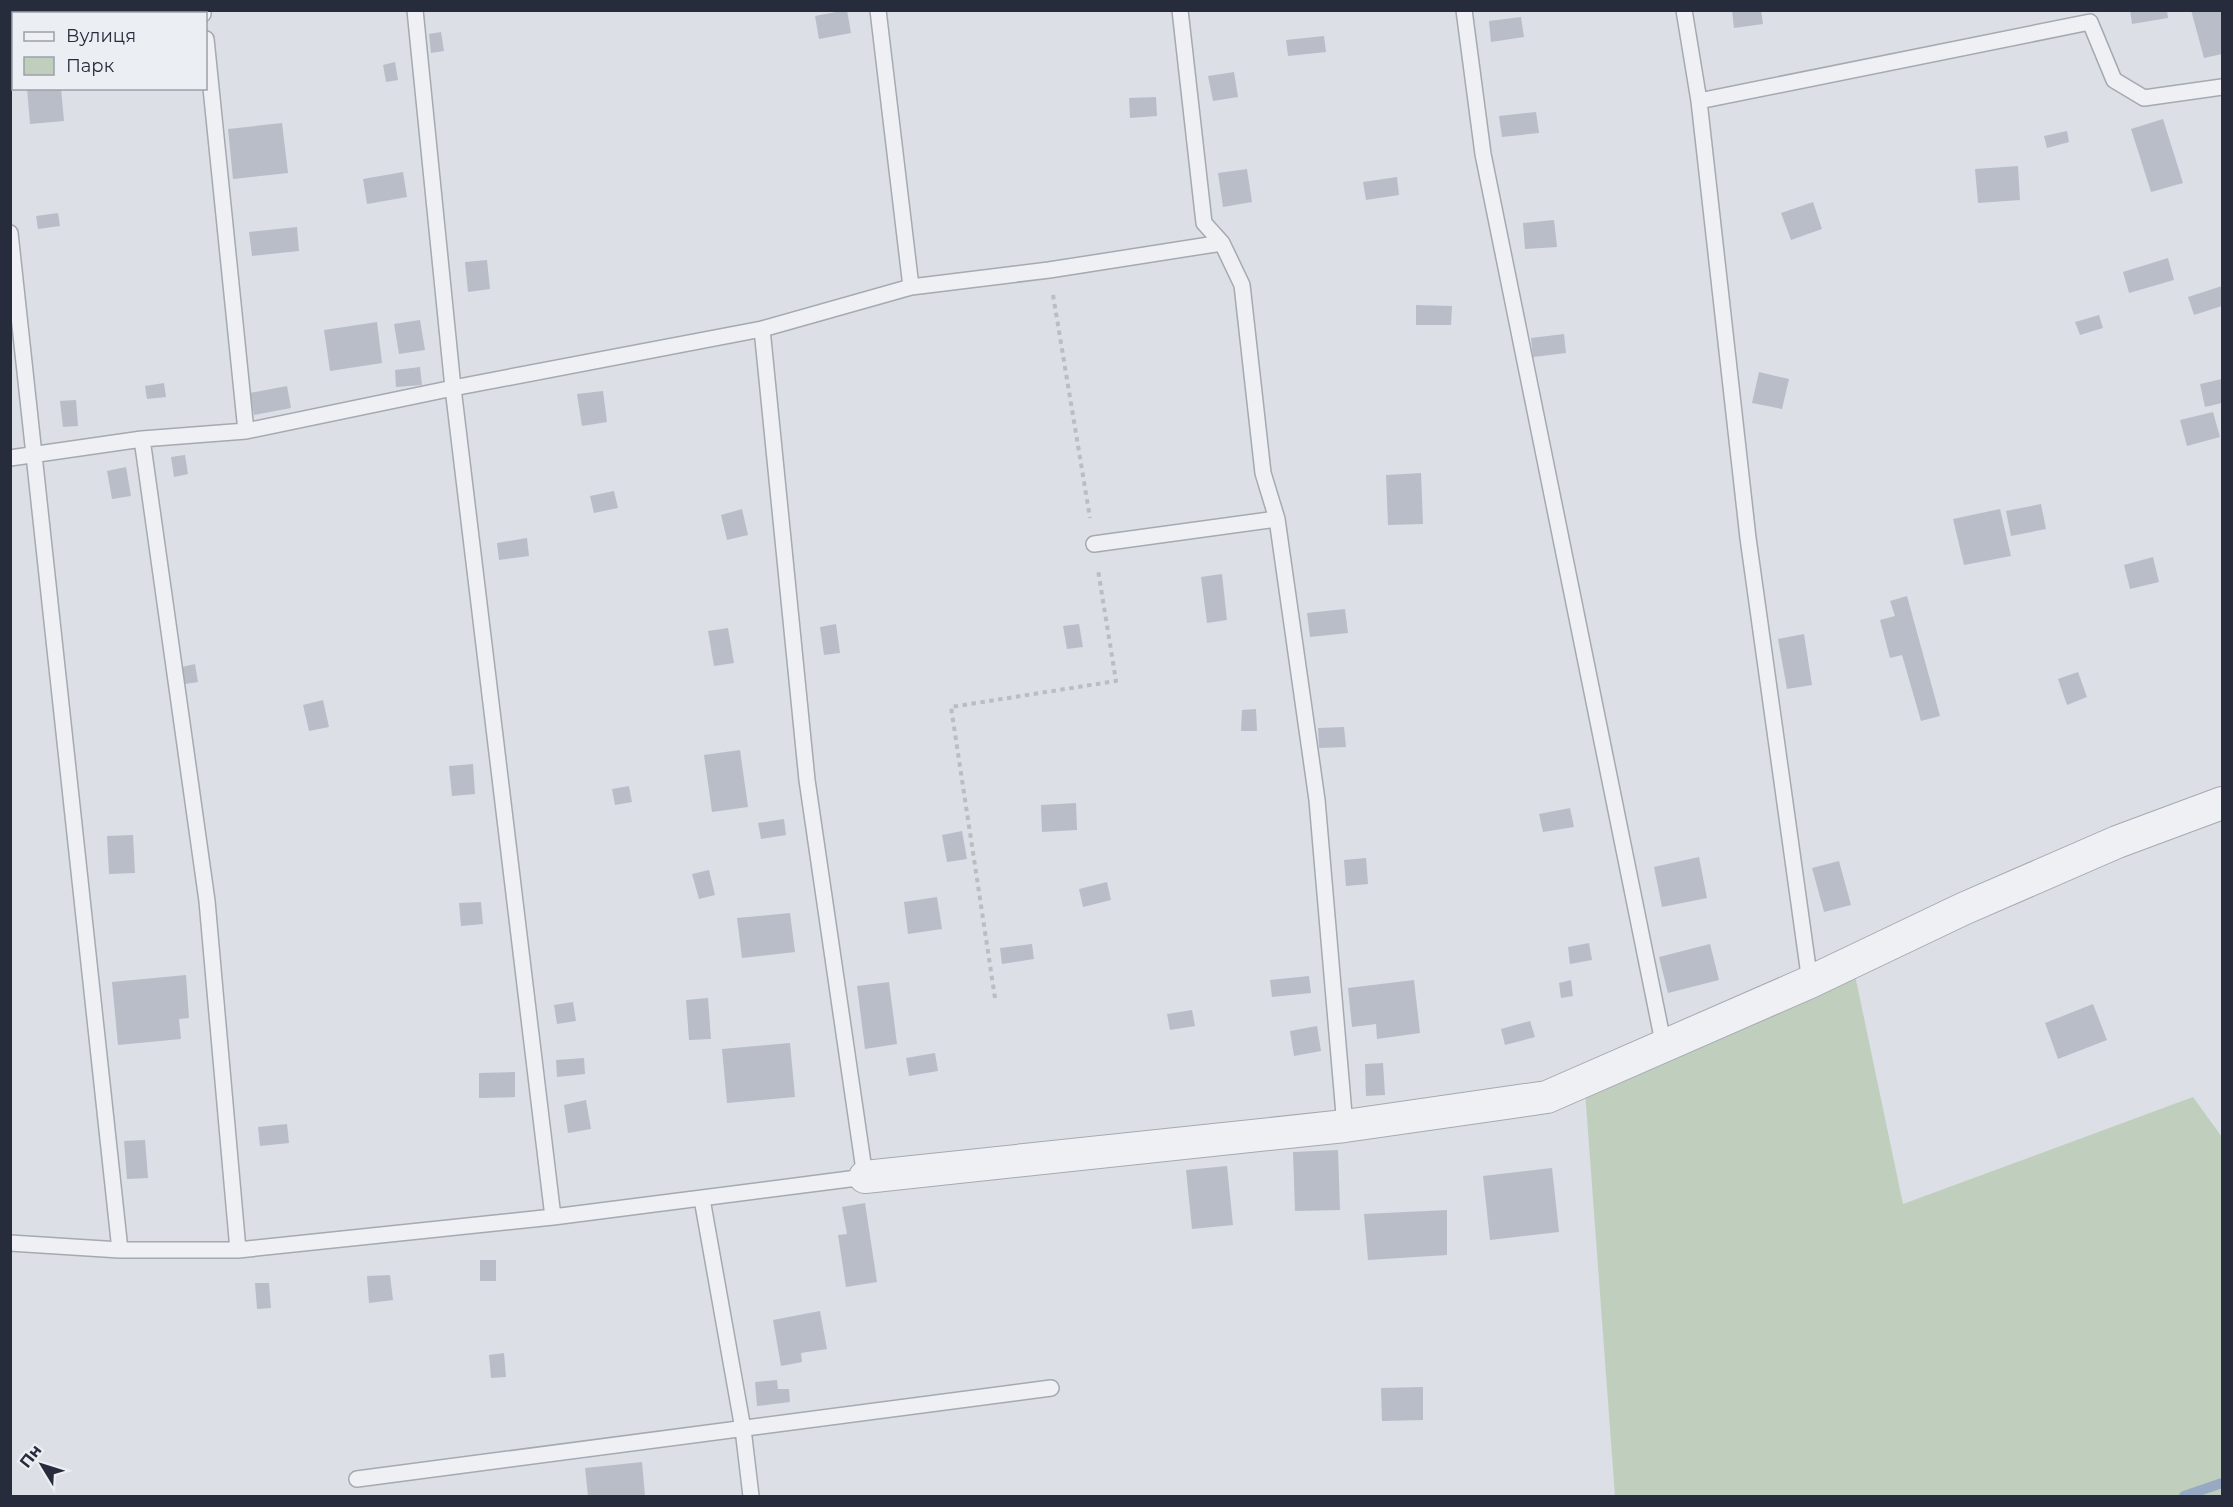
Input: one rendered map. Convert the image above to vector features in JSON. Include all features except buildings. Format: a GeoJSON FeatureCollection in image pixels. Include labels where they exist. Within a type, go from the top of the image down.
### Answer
{"type":"FeatureCollection","features":[{"type":"Feature","properties":{"kind":"street"},"geometry":{"type":"LineString","coordinates":[[865,1177],[1345,1126],[1547,1096],[1810,982],[1962,909],[2116,842],[2223,803]]}},
{"type":"Feature","properties":{"kind":"lane"},"geometry":{"type":"LineString","coordinates":[[415,10],[453,388],[553,1217]]}},
{"type":"Feature","properties":{"kind":"lane"},"geometry":{"type":"LineString","coordinates":[[878,10],[911,287]]}},
{"type":"Feature","properties":{"kind":"lane"},"geometry":{"type":"LineString","coordinates":[[1180,10],[1204,223],[1222,243],[1242,285],[1263,473],[1277,519],[1317,800],[1345,1126]]}},
{"type":"Feature","properties":{"kind":"lane"},"geometry":{"type":"LineString","coordinates":[[1464,10],[1483,154],[1664,1047]]}},
{"type":"Feature","properties":{"kind":"lane"},"geometry":{"type":"LineString","coordinates":[[1684,10],[1699,101],[1748,538],[1810,982]]}},
{"type":"Feature","properties":{"kind":"lane"},"geometry":{"type":"LineString","coordinates":[[1699,101],[2092,16],[2114,80],[2144,98],[2223,87]]}},
{"type":"Feature","properties":{"kind":"lane"},"geometry":{"type":"LineString","coordinates":[[207,49],[246,431]]}},
{"type":"Feature","properties":{"kind":"lane"},"geometry":{"type":"LineString","coordinates":[[10,233],[120,1250]]}},
{"type":"Feature","properties":{"kind":"lane"},"geometry":{"type":"LineString","coordinates":[[10,458],[142,439],[246,431],[453,388],[762,329],[911,287],[1049,270],[1222,243]]}},
{"type":"Feature","properties":{"kind":"lane"},"geometry":{"type":"LineString","coordinates":[[10,1243],[120,1250],[238,1250],[553,1217],[865,1177],[807,780],[762,329]]}},
{"type":"Feature","properties":{"kind":"lane"},"geometry":{"type":"LineString","coordinates":[[142,439],[207,901],[238,1250]]}},
{"type":"Feature","properties":{"kind":"lane"},"geometry":{"type":"LineString","coordinates":[[1094,544],[1277,519]]}},
{"type":"Feature","properties":{"kind":"lane"},"geometry":{"type":"LineString","coordinates":[[702,1199],[743,1429],[751,1497]]}},
{"type":"Feature","properties":{"kind":"lane"},"geometry":{"type":"LineString","coordinates":[[357,1479],[1051,1388]]}},
{"type":"Feature","properties":{"kind":"path"},"geometry":{"type":"LineString","coordinates":[[995,998],[951,707],[1116,681],[1049,270]]}},
{"type":"Feature","properties":{"kind":"green space"},"geometry":{"type":"Polygon","coordinates":[[[1855,975],[1903,1204],[2193,1097],[2222,1137],[2222,1496],[1615,1496],[1585,1091],[1855,975]]]}},
{"type":"Feature","properties":{"kind":"waterway"},"geometry":{"type":"LineString","coordinates":[[2184,1496],[2222,1483]]}}]}
